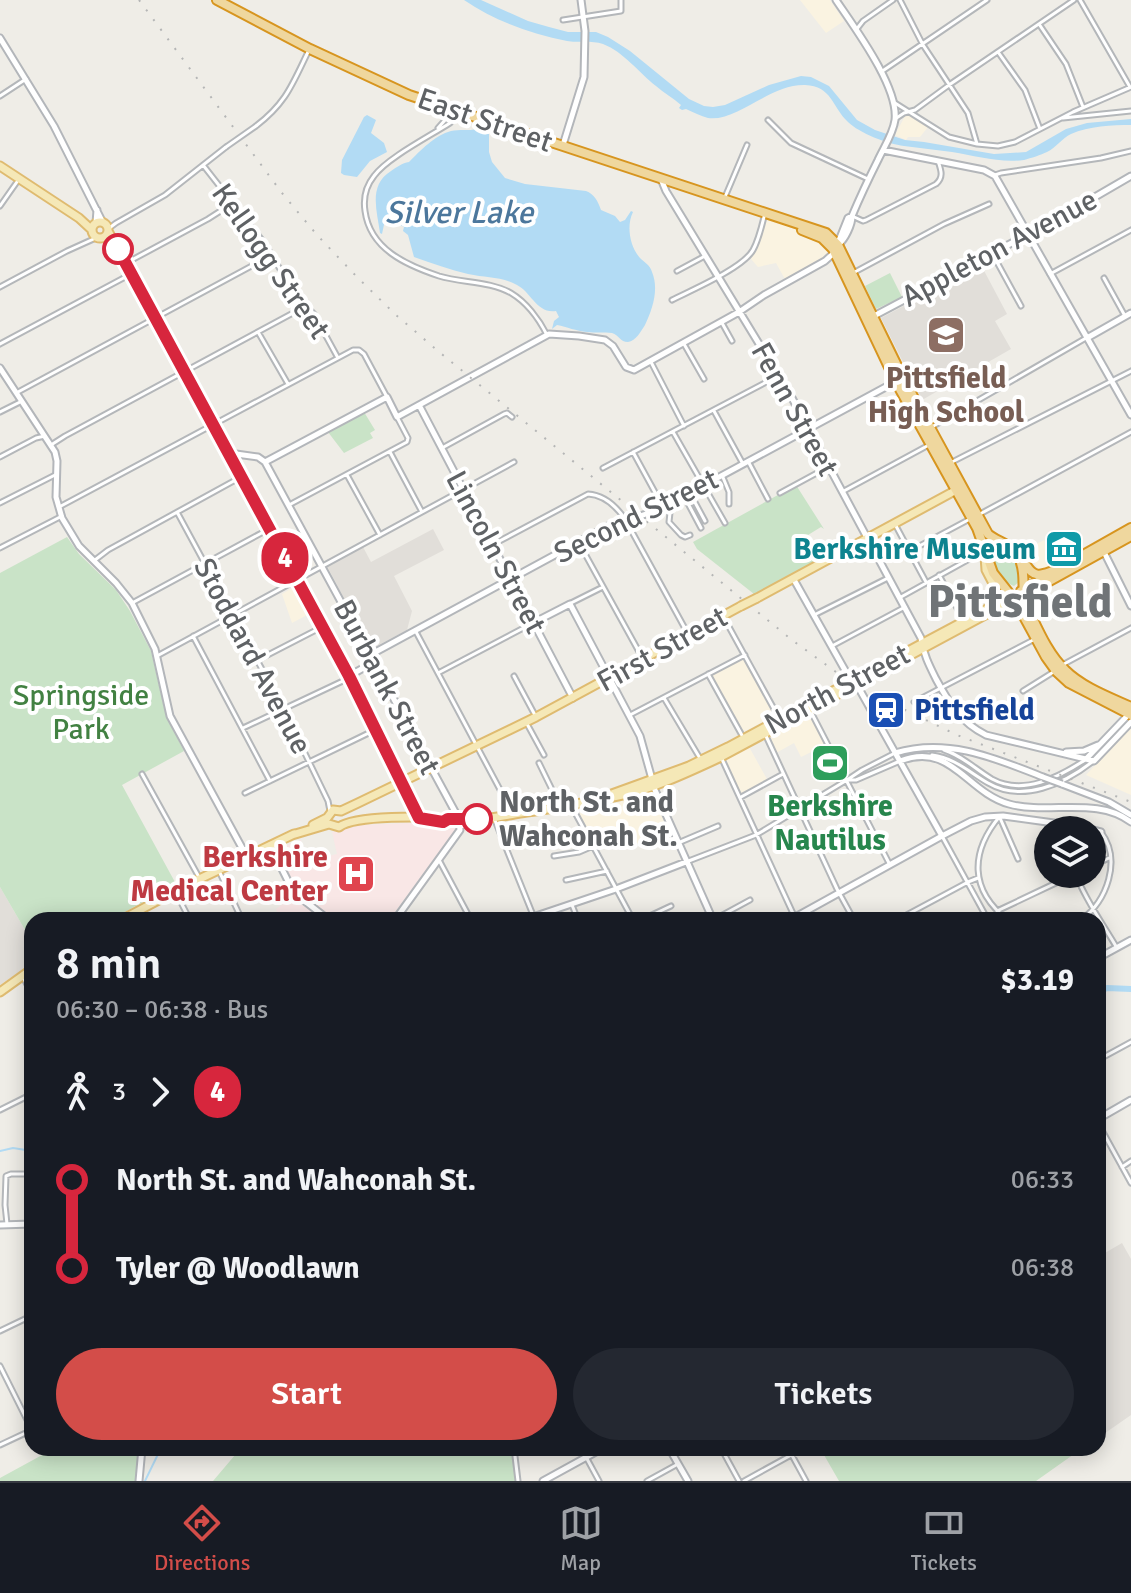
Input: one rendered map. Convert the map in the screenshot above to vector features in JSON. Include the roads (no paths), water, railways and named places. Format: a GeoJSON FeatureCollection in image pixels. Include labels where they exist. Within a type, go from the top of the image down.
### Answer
{"type":"FeatureCollection","features":[{"type":"Feature","properties":{"kind":"highway","name":"East Street"},"geometry":{"type":"LineString","coordinates":[[217,0],[310,49],[399,90],[826,233],[852,274],[869,318]]}},
{"type":"Feature","properties":{"kind":"highway","name":"East Street"},"geometry":{"type":"LineString","coordinates":[[765,213],[822,238],[836,249],[839,264],[927,430],[950,463],[959,488]]}},
{"type":"Feature","properties":{"kind":"highway","name":"East Street"},"geometry":{"type":"LineString","coordinates":[[927,430],[932,447],[975,517],[993,539],[1014,552]]}},
{"type":"Feature","properties":{"kind":"highway"},"geometry":{"type":"LineString","coordinates":[[932,447],[944,462],[950,463]]}},
{"type":"Feature","properties":{"kind":"highway","name":"East Street"},"geometry":{"type":"LineString","coordinates":[[975,517],[985,550]]}},
{"type":"Feature","properties":{"kind":"highway"},"geometry":{"type":"LineString","coordinates":[[1018,592],[1103,547],[1131,528]]}},
{"type":"Feature","properties":{"kind":"highway"},"geometry":{"type":"LineString","coordinates":[[1103,547],[1131,536]]}},
{"type":"Feature","properties":{"kind":"highway","name":"North Street"},"geometry":{"type":"LineString","coordinates":[[1018,592],[1103,547]]}},
{"type":"Feature","properties":{"kind":"highway"},"geometry":{"type":"LineString","coordinates":[[985,550],[995,578],[1018,592],[1039,638],[1058,669],[1131,714]]}},
{"type":"Feature","properties":{"kind":"highway"},"geometry":{"type":"LineString","coordinates":[[1014,552],[1023,569],[1018,592]]}},
{"type":"Feature","properties":{"kind":"highway"},"geometry":{"type":"LineString","coordinates":[[1014,552],[1037,575],[1045,575],[1065,566]]}},
{"type":"Feature","properties":{"kind":"main road"},"geometry":{"type":"LineString","coordinates":[[0,166],[100,229],[118,249],[349,676],[419,818]]}},
{"type":"Feature","properties":{"kind":"main road","name":"First Street"},"geometry":{"type":"LineString","coordinates":[[335,816],[573,698],[959,488]]}},
{"type":"Feature","properties":{"kind":"main road","name":"East Street"},"geometry":{"type":"LineString","coordinates":[[985,550],[986,570],[998,593],[994,604]]}},
{"type":"Feature","properties":{"kind":"main road","name":"North Street"},"geometry":{"type":"LineString","coordinates":[[922,646],[1018,592]]}},
{"type":"Feature","properties":{"kind":"main road","name":"North Street"},"geometry":{"type":"LineString","coordinates":[[652,782],[683,774],[721,757],[1018,592]]}},
{"type":"Feature","properties":{"kind":"main road","name":"North Street"},"geometry":{"type":"LineString","coordinates":[[136,912],[335,816],[419,818],[443,822],[560,808],[619,796],[763,732]]}},
{"type":"Feature","properties":{"kind":"main road"},"geometry":{"type":"LineString","coordinates":[[392,763],[404,774],[418,774]]}},
{"type":"Feature","properties":{"kind":"main road"},"geometry":{"type":"LineString","coordinates":[[0,992],[23,975]]}},
{"type":"Feature","properties":{"kind":"street"},"geometry":{"type":"LineString","coordinates":[[563,146],[583,81],[585,31],[581,0]]}},
{"type":"Feature","properties":{"kind":"street"},"geometry":{"type":"LineString","coordinates":[[563,20],[621,11],[621,0]]}},
{"type":"Feature","properties":{"kind":"street"},"geometry":{"type":"LineString","coordinates":[[397,417],[547,335],[565,334],[605,340],[630,370],[636,369],[819,265],[836,249],[852,221],[895,119],[893,102],[881,72],[836,0]]}},
{"type":"Feature","properties":{"kind":"street"},"geometry":{"type":"LineString","coordinates":[[856,30],[863,21],[893,0]]}},
{"type":"Feature","properties":{"kind":"street"},"geometry":{"type":"LineString","coordinates":[[900,0],[923,45],[970,116],[977,144]]}},
{"type":"Feature","properties":{"kind":"street"},"geometry":{"type":"LineString","coordinates":[[881,72],[987,0]]}},
{"type":"Feature","properties":{"kind":"street"},"geometry":{"type":"LineString","coordinates":[[895,119],[916,110],[1074,0]]}},
{"type":"Feature","properties":{"kind":"street"},"geometry":{"type":"LineString","coordinates":[[893,102],[949,137],[1003,146],[1130,87],[1080,0]]}},
{"type":"Feature","properties":{"kind":"street"},"geometry":{"type":"LineString","coordinates":[[1039,24],[1066,64],[1083,107]]}},
{"type":"Feature","properties":{"kind":"street"},"geometry":{"type":"LineString","coordinates":[[0,38],[54,126],[97,209],[100,229]]}},
{"type":"Feature","properties":{"kind":"street"},"geometry":{"type":"LineString","coordinates":[[0,287],[165,195],[256,126],[282,102],[310,49]]}},
{"type":"Feature","properties":{"kind":"street"},"geometry":{"type":"LineString","coordinates":[[998,52],[1025,90],[1040,129]]}},
{"type":"Feature","properties":{"kind":"street"},"geometry":{"type":"LineString","coordinates":[[0,96],[26,79]]}},
{"type":"Feature","properties":{"kind":"street"},"geometry":{"type":"LineString","coordinates":[[454,110],[452,121],[385,165],[371,180],[365,193],[364,207],[373,235],[391,254],[423,270],[509,292],[526,305],[547,335]]}},
{"type":"Feature","properties":{"kind":"street"},"geometry":{"type":"LineString","coordinates":[[1062,117],[1131,111]]}},
{"type":"Feature","properties":{"kind":"street"},"geometry":{"type":"LineString","coordinates":[[768,120],[791,143],[868,179]]}},
{"type":"Feature","properties":{"kind":"street"},"geometry":{"type":"LineString","coordinates":[[724,199],[747,145]]}},
{"type":"Feature","properties":{"kind":"street"},"geometry":{"type":"LineString","coordinates":[[884,148],[995,175],[1131,415]]}},
{"type":"Feature","properties":{"kind":"street"},"geometry":{"type":"LineString","coordinates":[[995,175],[1131,151]]}},
{"type":"Feature","properties":{"kind":"street"},"geometry":{"type":"LineString","coordinates":[[852,216],[866,220],[936,184],[942,175],[938,161]]}},
{"type":"Feature","properties":{"kind":"street","name":"Kellogg Street"},"geometry":{"type":"LineString","coordinates":[[203,165],[272,255],[294,293],[318,320],[338,358]]}},
{"type":"Feature","properties":{"kind":"street","name":"Appleton Avenue"},"geometry":{"type":"LineString","coordinates":[[869,318],[1131,176]]}},
{"type":"Feature","properties":{"kind":"street"},"geometry":{"type":"LineString","coordinates":[[0,206],[19,179]]}},
{"type":"Feature","properties":{"kind":"street","name":"Fenn Street"},"geometry":{"type":"LineString","coordinates":[[661,179],[808,428],[905,607],[941,688],[958,715],[980,732],[994,738],[1090,760]]}},
{"type":"Feature","properties":{"kind":"street"},"geometry":{"type":"LineString","coordinates":[[125,263],[233,203]]}},
{"type":"Feature","properties":{"kind":"street"},"geometry":{"type":"LineString","coordinates":[[852,274],[944,224],[989,204]]}},
{"type":"Feature","properties":{"kind":"street"},"geometry":{"type":"LineString","coordinates":[[672,300],[741,263],[752,252],[765,213]]}},
{"type":"Feature","properties":{"kind":"street"},"geometry":{"type":"LineString","coordinates":[[836,249],[848,218],[852,216]]}},
{"type":"Feature","properties":{"kind":"street"},"geometry":{"type":"LineString","coordinates":[[826,233],[835,233],[844,228]]}},
{"type":"Feature","properties":{"kind":"street"},"geometry":{"type":"LineString","coordinates":[[83,243],[100,229]]}},
{"type":"Feature","properties":{"kind":"street"},"geometry":{"type":"LineString","coordinates":[[1050,274],[1131,230]]}},
{"type":"Feature","properties":{"kind":"street"},"geometry":{"type":"LineString","coordinates":[[992,253],[1021,306]]}},
{"type":"Feature","properties":{"kind":"street"},"geometry":{"type":"LineString","coordinates":[[15,393],[272,255]]}},
{"type":"Feature","properties":{"kind":"street"},"geometry":{"type":"LineString","coordinates":[[677,271],[705,256]]}},
{"type":"Feature","properties":{"kind":"street"},"geometry":{"type":"LineString","coordinates":[[819,265],[839,264]]}},
{"type":"Feature","properties":{"kind":"street"},"geometry":{"type":"LineString","coordinates":[[0,344],[131,274]]}},
{"type":"Feature","properties":{"kind":"street"},"geometry":{"type":"LineString","coordinates":[[927,430],[1128,314],[1104,278]]}},
{"type":"Feature","properties":{"kind":"street"},"geometry":{"type":"LineString","coordinates":[[51,445],[306,306]]}},
{"type":"Feature","properties":{"kind":"street"},"geometry":{"type":"LineString","coordinates":[[721,322],[732,341]]}},
{"type":"Feature","properties":{"kind":"street"},"geometry":{"type":"LineString","coordinates":[[257,332],[288,384]]}},
{"type":"Feature","properties":{"kind":"street"},"geometry":{"type":"LineString","coordinates":[[684,343],[704,379]]}},
{"type":"Feature","properties":{"kind":"street"},"geometry":{"type":"LineString","coordinates":[[59,508],[353,350],[361,351],[408,441],[289,505]]}},
{"type":"Feature","properties":{"kind":"street"},"geometry":{"type":"LineString","coordinates":[[650,361],[684,426]]}},
{"type":"Feature","properties":{"kind":"street"},"geometry":{"type":"LineString","coordinates":[[0,368],[51,445],[57,461],[55,486],[62,516],[79,546],[132,603],[157,656],[170,716],[247,857]]}},
{"type":"Feature","properties":{"kind":"street"},"geometry":{"type":"LineString","coordinates":[[950,463],[1131,371]]}},
{"type":"Feature","properties":{"kind":"street"},"geometry":{"type":"LineString","coordinates":[[603,468],[778,376]]}},
{"type":"Feature","properties":{"kind":"street","name":"Second Street"},"geometry":{"type":"LineString","coordinates":[[370,655],[579,542],[625,519],[671,503],[900,380]]}},
{"type":"Feature","properties":{"kind":"street"},"geometry":{"type":"LineString","coordinates":[[228,453],[258,457],[265,462],[387,397]]}},
{"type":"Feature","properties":{"kind":"street"},"geometry":{"type":"LineString","coordinates":[[0,412],[20,402]]}},
{"type":"Feature","properties":{"kind":"street","name":"Lincoln Street"},"geometry":{"type":"LineString","coordinates":[[419,405],[573,698]]}},
{"type":"Feature","properties":{"kind":"street"},"geometry":{"type":"LineString","coordinates":[[714,410],[768,499]]}},
{"type":"Feature","properties":{"kind":"street"},"geometry":{"type":"LineString","coordinates":[[441,448],[504,414],[512,417]]}},
{"type":"Feature","properties":{"kind":"street"},"geometry":{"type":"LineString","coordinates":[[673,432],[725,523]]}},
{"type":"Feature","properties":{"kind":"street"},"geometry":{"type":"LineString","coordinates":[[910,551],[1131,432]]}},
{"type":"Feature","properties":{"kind":"street"},"geometry":{"type":"LineString","coordinates":[[0,457],[45,436]]}},
{"type":"Feature","properties":{"kind":"street"},"geometry":{"type":"LineString","coordinates":[[842,492],[932,447]]}},
{"type":"Feature","properties":{"kind":"street"},"geometry":{"type":"LineString","coordinates":[[390,452],[422,512]]}},
{"type":"Feature","properties":{"kind":"street"},"geometry":{"type":"LineString","coordinates":[[633,452],[663,507]]}},
{"type":"Feature","properties":{"kind":"street","name":"Burbank Street"},"geometry":{"type":"LineString","coordinates":[[265,462],[459,819]]}},
{"type":"Feature","properties":{"kind":"street"},"geometry":{"type":"LineString","coordinates":[[157,656],[514,462]]}},
{"type":"Feature","properties":{"kind":"street"},"geometry":{"type":"LineString","coordinates":[[780,493],[828,467]]}},
{"type":"Feature","properties":{"kind":"street"},"geometry":{"type":"LineString","coordinates":[[0,503],[57,474]]}},
{"type":"Feature","properties":{"kind":"street"},"geometry":{"type":"LineString","coordinates":[[347,475],[380,535]]}},
{"type":"Feature","properties":{"kind":"street"},"geometry":{"type":"LineString","coordinates":[[722,475],[729,492],[729,504]]}},
{"type":"Feature","properties":{"kind":"street"},"geometry":{"type":"LineString","coordinates":[[94,562],[108,550],[241,477]]}},
{"type":"Feature","properties":{"kind":"street"},"geometry":{"type":"LineString","coordinates":[[492,545],[594,493],[607,500],[625,519],[688,634]]}},
{"type":"Feature","properties":{"kind":"street"},"geometry":{"type":"LineString","coordinates":[[687,494],[705,521]]}},
{"type":"Feature","properties":{"kind":"street"},"geometry":{"type":"LineString","coordinates":[[687,494],[701,528]]}},
{"type":"Feature","properties":{"kind":"street"},"geometry":{"type":"LineString","coordinates":[[671,503],[669,521],[682,536],[690,535]]}},
{"type":"Feature","properties":{"kind":"street","name":"Stoddard Avenue"},"geometry":{"type":"LineString","coordinates":[[177,512],[284,710],[335,816]]}},
{"type":"Feature","properties":{"kind":"street"},"geometry":{"type":"LineString","coordinates":[[0,548],[62,516]]}},
{"type":"Feature","properties":{"kind":"street"},"geometry":{"type":"LineString","coordinates":[[894,523],[926,582]]}},
{"type":"Feature","properties":{"kind":"street"},"geometry":{"type":"LineString","coordinates":[[132,603],[269,529]]}},
{"type":"Feature","properties":{"kind":"street"},"geometry":{"type":"LineString","coordinates":[[579,542],[643,659]]}},
{"type":"Feature","properties":{"kind":"street"},"geometry":{"type":"LineString","coordinates":[[1103,547],[1131,606]]}},
{"type":"Feature","properties":{"kind":"street"},"geometry":{"type":"LineString","coordinates":[[899,597],[985,550]]}},
{"type":"Feature","properties":{"kind":"street"},"geometry":{"type":"LineString","coordinates":[[939,575],[964,621]]}},
{"type":"Feature","properties":{"kind":"street"},"geometry":{"type":"LineString","coordinates":[[793,578],[984,912]]}},
{"type":"Feature","properties":{"kind":"street"},"geometry":{"type":"LineString","coordinates":[[814,615],[888,578]]}},
{"type":"Feature","properties":{"kind":"street"},"geometry":{"type":"LineString","coordinates":[[438,673],[603,587]]}},
{"type":"Feature","properties":{"kind":"street"},"geometry":{"type":"LineString","coordinates":[[570,604],[640,736],[652,782],[709,912]]}},
{"type":"Feature","properties":{"kind":"street"},"geometry":{"type":"LineString","coordinates":[[832,646],[905,607]]}},
{"type":"Feature","properties":{"kind":"street"},"geometry":{"type":"LineString","coordinates":[[723,616],[781,722]]}},
{"type":"Feature","properties":{"kind":"street"},"geometry":{"type":"LineString","coordinates":[[258,661],[322,627]]}},
{"type":"Feature","properties":{"kind":"street"},"geometry":{"type":"LineString","coordinates":[[1023,691],[1091,648],[1131,628]]}},
{"type":"Feature","properties":{"kind":"street"},"geometry":{"type":"LineString","coordinates":[[415,630],[513,815]]}},
{"type":"Feature","properties":{"kind":"street"},"geometry":{"type":"LineString","coordinates":[[193,636],[270,781]]}},
{"type":"Feature","properties":{"kind":"street"},"geometry":{"type":"LineString","coordinates":[[914,702],[1039,638]]}},
{"type":"Feature","properties":{"kind":"street"},"geometry":{"type":"LineString","coordinates":[[630,715],[745,655]]}},
{"type":"Feature","properties":{"kind":"street"},"geometry":{"type":"LineString","coordinates":[[243,728],[345,680],[374,662]]}},
{"type":"Feature","properties":{"kind":"street"},"geometry":{"type":"LineString","coordinates":[[708,674],[744,739]]}},
{"type":"Feature","properties":{"kind":"street"},"geometry":{"type":"LineString","coordinates":[[514,676],[536,717]]}},
{"type":"Feature","properties":{"kind":"street"},"geometry":{"type":"LineString","coordinates":[[664,698],[701,760]]}},
{"type":"Feature","properties":{"kind":"street"},"geometry":{"type":"LineString","coordinates":[[809,707],[890,865]]}},
{"type":"Feature","properties":{"kind":"street"},"geometry":{"type":"LineString","coordinates":[[847,780],[856,780],[916,756],[936,755],[950,759],[995,787],[1024,792],[1048,786],[1082,770],[1131,714]]}},
{"type":"Feature","properties":{"kind":"street"},"geometry":{"type":"LineString","coordinates":[[928,747],[958,756],[998,782],[1018,786],[1040,782],[1090,760],[1131,714]]}},
{"type":"Feature","properties":{"kind":"street"},"geometry":{"type":"LineString","coordinates":[[526,722],[544,755]]}},
{"type":"Feature","properties":{"kind":"street"},"geometry":{"type":"LineString","coordinates":[[245,793],[375,730]]}},
{"type":"Feature","properties":{"kind":"street"},"geometry":{"type":"LineString","coordinates":[[763,732],[850,912]]}},
{"type":"Feature","properties":{"kind":"street"},"geometry":{"type":"LineString","coordinates":[[1057,752],[1087,751],[1105,741]]}},
{"type":"Feature","properties":{"kind":"street"},"geometry":{"type":"LineString","coordinates":[[548,912],[756,835],[862,770],[909,749],[959,749],[982,754],[1109,802],[1131,815]]}},
{"type":"Feature","properties":{"kind":"street"},"geometry":{"type":"LineString","coordinates":[[916,756],[947,762],[981,791],[1009,804],[1105,810],[1131,822]]}},
{"type":"Feature","properties":{"kind":"street"},"geometry":{"type":"LineString","coordinates":[[721,757],[791,912]]}},
{"type":"Feature","properties":{"kind":"street"},"geometry":{"type":"LineString","coordinates":[[539,763],[560,808]]}},
{"type":"Feature","properties":{"kind":"street"},"geometry":{"type":"LineString","coordinates":[[142,774],[200,879]]}},
{"type":"Feature","properties":{"kind":"street"},"geometry":{"type":"LineString","coordinates":[[740,798],[783,774]]}},
{"type":"Feature","properties":{"kind":"street"},"geometry":{"type":"LineString","coordinates":[[571,805],[629,912]]}},
{"type":"Feature","properties":{"kind":"street"},"geometry":{"type":"LineString","coordinates":[[1000,816],[1018,859]]}},
{"type":"Feature","properties":{"kind":"street"},"geometry":{"type":"LineString","coordinates":[[1000,816],[979,851],[978,878],[986,896],[997,911],[1045,888]]}},
{"type":"Feature","properties":{"kind":"street"},"geometry":{"type":"LineString","coordinates":[[806,912],[971,821],[1000,816],[1034,823]]}},
{"type":"Feature","properties":{"kind":"street"},"geometry":{"type":"LineString","coordinates":[[494,818],[531,912]]}},
{"type":"Feature","properties":{"kind":"street"},"geometry":{"type":"LineString","coordinates":[[401,912],[460,830],[459,819]]}},
{"type":"Feature","properties":{"kind":"street"},"geometry":{"type":"LineString","coordinates":[[678,843],[718,826]]}},
{"type":"Feature","properties":{"kind":"street"},"geometry":{"type":"LineString","coordinates":[[1090,912],[1109,881],[1111,867],[1106,842]]}},
{"type":"Feature","properties":{"kind":"street"},"geometry":{"type":"LineString","coordinates":[[270,845],[291,887],[319,912]]}},
{"type":"Feature","properties":{"kind":"street"},"geometry":{"type":"LineString","coordinates":[[554,856],[593,846]]}},
{"type":"Feature","properties":{"kind":"street"},"geometry":{"type":"LineString","coordinates":[[438,860],[467,912]]}},
{"type":"Feature","properties":{"kind":"street"},"geometry":{"type":"LineString","coordinates":[[218,870],[238,912]]}},
{"type":"Feature","properties":{"kind":"street"},"geometry":{"type":"LineString","coordinates":[[566,880],[607,871]]}},
{"type":"Feature","properties":{"kind":"street"},"geometry":{"type":"LineString","coordinates":[[912,912],[978,878]]}},
{"type":"Feature","properties":{"kind":"street"},"geometry":{"type":"LineString","coordinates":[[1082,888],[1096,912]]}},
{"type":"Feature","properties":{"kind":"street"},"geometry":{"type":"LineString","coordinates":[[175,891],[186,912]]}},
{"type":"Feature","properties":{"kind":"street"},"geometry":{"type":"LineString","coordinates":[[728,912],[750,900]]}},
{"type":"Feature","properties":{"kind":"street"},"geometry":{"type":"LineString","coordinates":[[572,904],[575,912]]}},
{"type":"Feature","properties":{"kind":"street"},"geometry":{"type":"LineString","coordinates":[[658,912],[671,906]]}},
{"type":"Feature","properties":{"kind":"street"},"geometry":{"type":"LineString","coordinates":[[1106,929],[1117,948]]}},
{"type":"Feature","properties":{"kind":"street"},"geometry":{"type":"LineString","coordinates":[[1106,954],[1131,940]]}},
{"type":"Feature","properties":{"kind":"street"},"geometry":{"type":"LineString","coordinates":[[1106,1056],[1131,1042]]}},
{"type":"Feature","properties":{"kind":"street"},"geometry":{"type":"LineString","coordinates":[[0,1110],[24,1098]]}},
{"type":"Feature","properties":{"kind":"street"},"geometry":{"type":"LineString","coordinates":[[1106,1116],[1131,1100]]}},
{"type":"Feature","properties":{"kind":"street"},"geometry":{"type":"LineString","coordinates":[[1106,1136],[1131,1183]]}},
{"type":"Feature","properties":{"kind":"street"},"geometry":{"type":"LineString","coordinates":[[1122,1167],[1131,1161]]}},
{"type":"Feature","properties":{"kind":"street"},"geometry":{"type":"LineString","coordinates":[[24,1174],[6,1176],[3,1224],[24,1224]]}},
{"type":"Feature","properties":{"kind":"street"},"geometry":{"type":"LineString","coordinates":[[0,1331],[24,1319]]}},
{"type":"Feature","properties":{"kind":"street"},"geometry":{"type":"LineString","coordinates":[[0,1366],[24,1414]]}},
{"type":"Feature","properties":{"kind":"street"},"geometry":{"type":"LineString","coordinates":[[0,1445],[24,1434]]}},
{"type":"Feature","properties":{"kind":"street"},"geometry":{"type":"LineString","coordinates":[[139,1481],[141,1456]]}},
{"type":"Feature","properties":{"kind":"street"},"geometry":{"type":"LineString","coordinates":[[515,1456],[518,1481]]}},
{"type":"Feature","properties":{"kind":"street"},"geometry":{"type":"LineString","coordinates":[[674,1456],[688,1481]]}},
{"type":"Feature","properties":{"kind":"street"},"geometry":{"type":"LineString","coordinates":[[726,1456],[742,1481],[790,1456]]}},
{"type":"Feature","properties":{"kind":"street"},"geometry":{"type":"LineString","coordinates":[[793,1456],[806,1481]]}},
{"type":"Feature","properties":{"kind":"street"},"geometry":{"type":"LineString","coordinates":[[543,1481],[586,1457],[599,1481]]}},
{"type":"Feature","properties":{"kind":"street"},"geometry":{"type":"LineString","coordinates":[[647,1481],[678,1464]]}},
{"type":"Feature","properties":{"kind":"water"},"geometry":{"type":"Polygon","coordinates":[[[464,0],[481,0],[528,21],[568,32],[596,32],[608,37],[689,99],[704,106],[725,105],[769,85],[801,76],[811,77],[829,86],[857,120],[875,130],[905,140],[994,154],[1026,152],[1066,129],[1087,123],[1131,119],[1131,125],[1085,129],[1068,136],[1042,154],[1024,160],[1006,161],[897,145],[874,137],[848,122],[831,98],[814,86],[792,86],[730,114],[708,118],[679,108],[681,105],[625,57],[603,44],[540,35],[501,20],[464,0]]]}},
{"type":"Feature","properties":{"kind":"water"},"geometry":{"type":"Polygon","coordinates":[[[367,115],[376,120],[371,133],[384,143],[387,152],[370,161],[357,177],[344,175],[341,173],[342,160],[367,115]]]}},
{"type":"Feature","properties":{"kind":"water","name":"Silver Lake"},"geometry":{"type":"Polygon","coordinates":[[[484,129],[489,134],[492,162],[505,178],[525,184],[586,191],[595,198],[601,210],[615,216],[620,222],[633,212],[630,224],[632,242],[640,258],[649,266],[655,285],[648,319],[633,340],[625,342],[612,333],[557,325],[552,329],[559,317],[556,311],[539,306],[517,285],[414,257],[404,227],[395,222],[385,220],[380,233],[376,199],[384,177],[409,162],[445,133],[484,129]]]}},
{"type":"Feature","properties":{"kind":"waterway"},"geometry":{"type":"LineString","coordinates":[[1106,988],[1131,989]]}},
{"type":"Feature","properties":{"kind":"waterway"},"geometry":{"type":"LineString","coordinates":[[0,1151],[24,1150]]}},
{"type":"Feature","properties":{"kind":"waterway"},"geometry":{"type":"LineString","coordinates":[[145,1481],[157,1456]]}},
{"type":"Feature","properties":{"kind":"railway"},"geometry":{"type":"LineString","coordinates":[[139,0],[282,193],[317,235],[396,315],[792,640],[836,672]]}},
{"type":"Feature","properties":{"kind":"railway"},"geometry":{"type":"LineString","coordinates":[[872,694],[957,735],[1131,802]]}},
{"type":"Feature","properties":{"kind":"place","name":"Pittsfield High School"},"geometry":{"type":"Point","coordinates":[946,335]}},
{"type":"Feature","properties":{"kind":"place","name":"Berkshire Museum"},"geometry":{"type":"Point","coordinates":[1064,549]}},
{"type":"Feature","properties":{"kind":"place","name":"Pittsfield"},"geometry":{"type":"Point","coordinates":[886,710]}},
{"type":"Feature","properties":{"kind":"place","name":"Berkshire Nautilus"},"geometry":{"type":"Point","coordinates":[830,763]}},
{"type":"Feature","properties":{"kind":"place","name":"North St. and Wahconah St."},"geometry":{"type":"Point","coordinates":[477,819]}},
{"type":"Feature","properties":{"kind":"place","name":"Berkshire Medical Center"},"geometry":{"type":"Point","coordinates":[356,874]}},
{"type":"Feature","properties":{"kind":"district","name":"Pittsfield"},"geometry":{"type":"Point","coordinates":[1020,601]}},
{"type":"Feature","properties":{"kind":"park label","name":"Springside Park"},"geometry":{"type":"Point","coordinates":[81,712]}}]}
